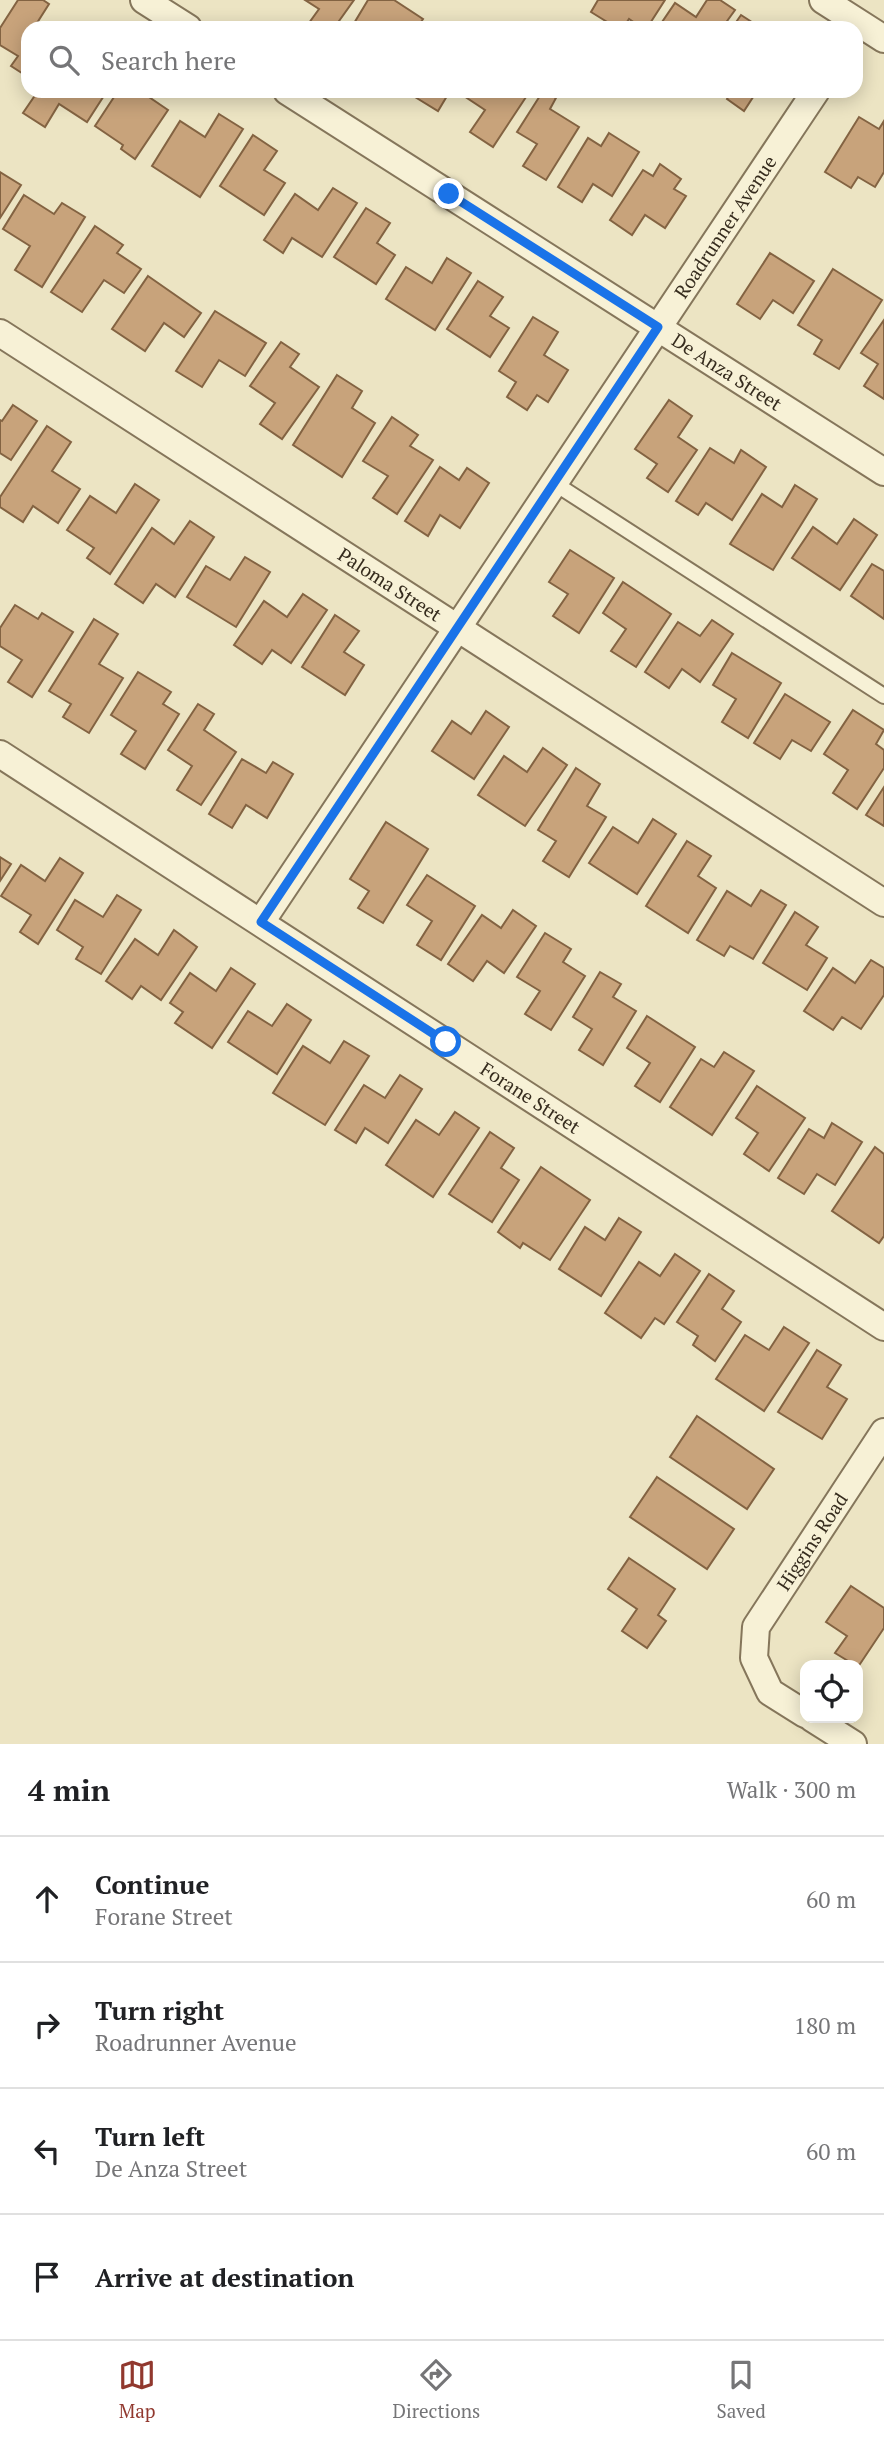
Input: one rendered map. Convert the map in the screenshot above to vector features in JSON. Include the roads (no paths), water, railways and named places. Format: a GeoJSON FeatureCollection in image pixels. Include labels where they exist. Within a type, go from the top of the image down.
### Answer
{"type":"FeatureCollection","features":[{"type":"Feature","properties":{"kind":"street"},"geometry":{"type":"LineString","coordinates":[[144,0],[177,21]]}},
{"type":"Feature","properties":{"kind":"street"},"geometry":{"type":"LineString","coordinates":[[823,0],[850,21]]}},
{"type":"Feature","properties":{"kind":"street"},"geometry":{"type":"LineString","coordinates":[[863,30],[884,39]]}},
{"type":"Feature","properties":{"kind":"street","name":"De Anza Street"},"geometry":{"type":"LineString","coordinates":[[298,98],[884,472]]}},
{"type":"Feature","properties":{"kind":"street","name":"Roadrunner Avenue"},"geometry":{"type":"LineString","coordinates":[[261,922],[811,98]]}},
{"type":"Feature","properties":{"kind":"street","name":"Paloma Street"},"geometry":{"type":"LineString","coordinates":[[0,333],[884,903]]}},
{"type":"Feature","properties":{"kind":"street","name":"Forane Street"},"geometry":{"type":"LineString","coordinates":[[0,754],[884,1327]]}},
{"type":"Feature","properties":{"kind":"street","name":"Higgins Road"},"geometry":{"type":"LineString","coordinates":[[800,1711],[770,1692],[754,1658],[756,1627],[884,1432]]}},
{"type":"Feature","properties":{"kind":"street"},"geometry":{"type":"LineString","coordinates":[[820,1723],[853,1744]]}},
{"type":"Feature","properties":{"kind":"lane"},"geometry":{"type":"LineString","coordinates":[[554,483],[884,696]]}}]}
